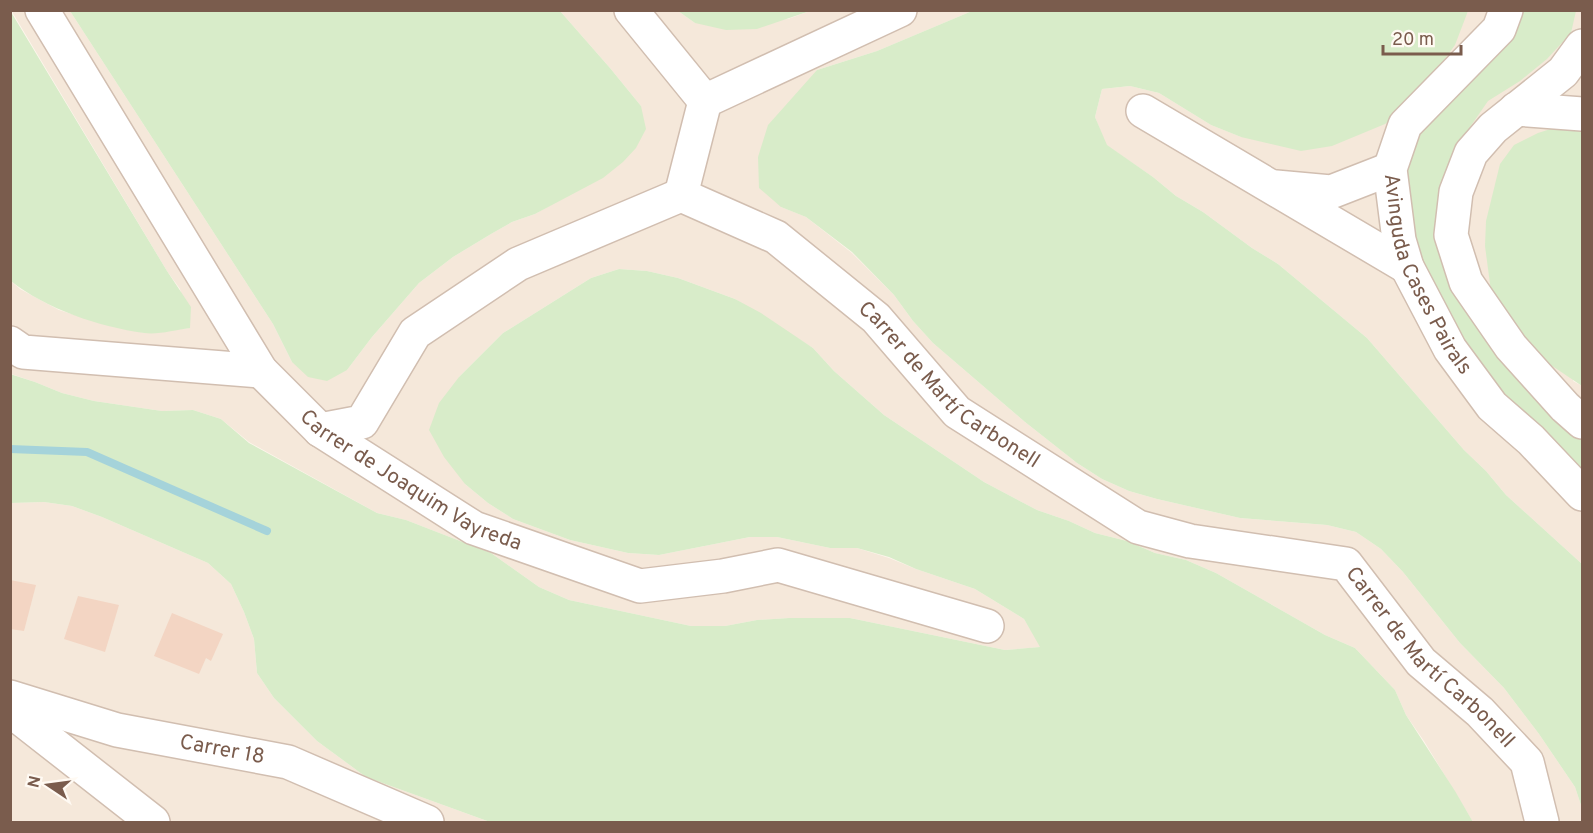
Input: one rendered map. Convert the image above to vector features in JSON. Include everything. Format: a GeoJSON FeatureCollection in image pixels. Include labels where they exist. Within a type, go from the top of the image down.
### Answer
{"type":"FeatureCollection","features":[{"type":"Feature","properties":{"kind":"street","name":"Carrer de Joaquim Vayreda"},"geometry":{"type":"LineString","coordinates":[[42,10],[261,371],[320,430],[474,528],[640,586],[723,576],[778,565],[987,626]]}},
{"type":"Feature","properties":{"kind":"street"},"geometry":{"type":"LineString","coordinates":[[631,10],[705,101]]}},
{"type":"Feature","properties":{"kind":"street"},"geometry":{"type":"LineString","coordinates":[[705,101],[900,10]]}},
{"type":"Feature","properties":{"kind":"street","name":"Avinguda Cases Pairals"},"geometry":{"type":"LineString","coordinates":[[1506,10],[1499,29],[1405,125],[1390,169],[1399,240],[1407,267],[1450,349],[1492,406],[1531,440],[1582,494]]}},
{"type":"Feature","properties":{"kind":"street","name":"Avinguda Cases Pairals"},"geometry":{"type":"LineString","coordinates":[[1582,46],[1563,72],[1493,128],[1471,153],[1456,192],[1451,235],[1466,282],[1511,347],[1565,407],[1582,422]]}},
{"type":"Feature","properties":{"kind":"street"},"geometry":{"type":"LineString","coordinates":[[320,430],[363,422],[416,333],[519,264],[681,195],[705,101]]}},
{"type":"Feature","properties":{"kind":"street"},"geometry":{"type":"LineString","coordinates":[[1516,110],[1582,114]]}},
{"type":"Feature","properties":{"kind":"street"},"geometry":{"type":"LineString","coordinates":[[1143,111],[1407,267]]}},
{"type":"Feature","properties":{"kind":"street"},"geometry":{"type":"LineString","coordinates":[[1267,186],[1331,192],[1390,169]]}},
{"type":"Feature","properties":{"kind":"street","name":"Carrer de Martí Carbonell"},"geometry":{"type":"LineString","coordinates":[[681,195],[776,237],[876,318],[957,412],[1138,527],[1190,541],[1346,564],[1421,662],[1480,712],[1527,762],[1542,822]]}},
{"type":"Feature","properties":{"kind":"street"},"geometry":{"type":"LineString","coordinates":[[10,343],[23,352],[261,371]]}},
{"type":"Feature","properties":{"kind":"street","name":"Carrer 18"},"geometry":{"type":"LineString","coordinates":[[10,697],[117,730],[288,762],[427,822]]}},
{"type":"Feature","properties":{"kind":"street"},"geometry":{"type":"LineString","coordinates":[[10,710],[153,822]]}},
{"type":"Feature","properties":{"kind":"shaded area"},"geometry":{"type":"Polygon","coordinates":[[[11,10],[70,11],[273,324],[292,362],[347,370],[419,283],[453,257],[491,234],[558,201],[641,106],[560,11],[678,11],[695,23],[788,19],[810,11],[972,11],[877,51],[817,70],[781,207],[806,217],[852,253],[894,295],[933,343],[1025,422],[1077,463],[1102,479],[1129,491],[1157,499],[1240,518],[1327,525],[1356,532],[1381,549],[1403,572],[1460,643],[1504,688],[1539,734],[1575,787],[1582,808],[1582,822],[1473,822],[1406,715],[1395,690],[1355,648],[1325,635],[1216,573],[1186,560],[1155,553],[1127,541],[1095,533],[1037,510],[984,482],[884,415],[834,371],[813,348],[735,299],[678,278],[647,271],[619,269],[591,278],[503,333],[459,377],[465,484],[488,503],[513,519],[570,540],[628,553],[659,555],[750,537],[777,537],[830,548],[857,548],[975,589],[1024,619],[1041,647],[1005,650],[850,618],[789,618],[757,620],[725,626],[691,626],[569,600],[539,587],[491,553],[406,520],[377,513],[249,442],[221,419],[193,410],[162,411],[94,401],[62,393],[11,374],[11,281],[20,289],[59,310],[100,323],[145,333],[189,328],[180,289],[11,10]]]}},
{"type":"Feature","properties":{"kind":"shaded area"},"geometry":{"type":"Polygon","coordinates":[[[1468,11],[1582,11],[1582,123],[1573,381],[1582,386],[1582,564],[1506,495],[1367,338],[1278,264],[1176,196],[1153,177],[1106,145],[1095,117],[1102,89],[1130,86],[1159,93],[1211,125],[1241,137],[1463,20],[1468,11]]]}},
{"type":"Feature","properties":{"kind":"shaded area"},"geometry":{"type":"Polygon","coordinates":[[[44,502],[72,506],[102,517],[208,563],[231,584],[244,612],[254,639],[257,673],[274,698],[317,741],[366,777],[490,822],[11,822],[10,503],[44,502]]]}},
{"type":"Feature","properties":{"kind":"green space"},"geometry":{"type":"Polygon","coordinates":[[[70,11],[560,11],[641,106],[646,129],[636,148],[603,178],[535,214],[512,222],[453,257],[419,283],[347,370],[327,381],[308,377],[292,362],[273,324],[70,11]]]}},
{"type":"Feature","properties":{"kind":"green space"},"geometry":{"type":"Polygon","coordinates":[[[678,11],[810,11],[757,29],[726,30],[695,23],[678,11]]]}},
{"type":"Feature","properties":{"kind":"green space"},"geometry":{"type":"Polygon","coordinates":[[[972,11],[1468,11],[1455,45],[1411,105],[1385,124],[1332,146],[1301,151],[1241,137],[1211,125],[1159,93],[1130,86],[1102,89],[1095,117],[1107,145],[1176,196],[1278,264],[1367,338],[1506,495],[1582,564],[1582,808],[1575,787],[1504,688],[1460,643],[1403,572],[1381,549],[1356,532],[1327,525],[1240,518],[1157,499],[1129,491],[1102,479],[1077,463],[1025,422],[933,343],[894,295],[852,252],[806,217],[781,207],[759,188],[758,157],[768,125],[817,70],[877,51],[972,11]]]}},
{"type":"Feature","properties":{"kind":"green space"},"geometry":{"type":"Polygon","coordinates":[[[1521,11],[1576,11],[1571,33],[1547,59],[1520,81],[1488,101],[1459,143],[1437,238],[1582,437],[1582,476],[1506,399],[1467,348],[1429,283],[1409,222],[1406,173],[1413,135],[1521,11]]]}},
{"type":"Feature","properties":{"kind":"green space"},"geometry":{"type":"Polygon","coordinates":[[[11,12],[191,307],[190,328],[149,333],[110,326],[57,308],[11,281],[11,12]]]}},
{"type":"Feature","properties":{"kind":"green space"},"geometry":{"type":"Polygon","coordinates":[[[1582,123],[1582,386],[1527,349],[1492,299],[1485,246],[1486,221],[1500,164],[1514,145],[1538,133],[1563,125],[1582,123]]]}},
{"type":"Feature","properties":{"kind":"green space"},"geometry":{"type":"Polygon","coordinates":[[[619,269],[647,271],[678,278],[735,299],[761,313],[813,348],[834,371],[884,415],[984,482],[1037,510],[1095,533],[1127,541],[1155,553],[1186,560],[1216,573],[1325,635],[1355,648],[1395,690],[1406,715],[1473,822],[490,822],[366,777],[317,741],[274,698],[257,673],[254,639],[244,612],[231,584],[208,563],[72,506],[44,502],[11,503],[10,374],[62,393],[94,401],[162,411],[193,410],[221,419],[249,443],[377,513],[406,520],[491,553],[539,587],[569,600],[691,626],[725,626],[757,620],[789,618],[850,618],[1005,650],[1040,647],[1024,619],[975,589],[916,569],[889,557],[857,548],[830,548],[777,537],[750,537],[659,555],[628,553],[570,540],[513,519],[488,503],[465,484],[444,457],[429,430],[439,403],[459,377],[503,333],[591,278],[619,269]]]}},
{"type":"Feature","properties":{"kind":"building"},"geometry":{"type":"Polygon","coordinates":[[[10,580],[36,585],[24,631],[10,629],[10,580]]]}},
{"type":"Feature","properties":{"kind":"building"},"geometry":{"type":"Polygon","coordinates":[[[78,596],[119,605],[105,652],[64,639],[78,596]]]}},
{"type":"Feature","properties":{"kind":"building"},"geometry":{"type":"Polygon","coordinates":[[[172,613],[223,634],[211,661],[206,658],[199,674],[154,656],[172,613]]]}},
{"type":"Feature","properties":{"kind":"waterway"},"geometry":{"type":"LineString","coordinates":[[10,449],[87,452],[267,531]]}}]}
